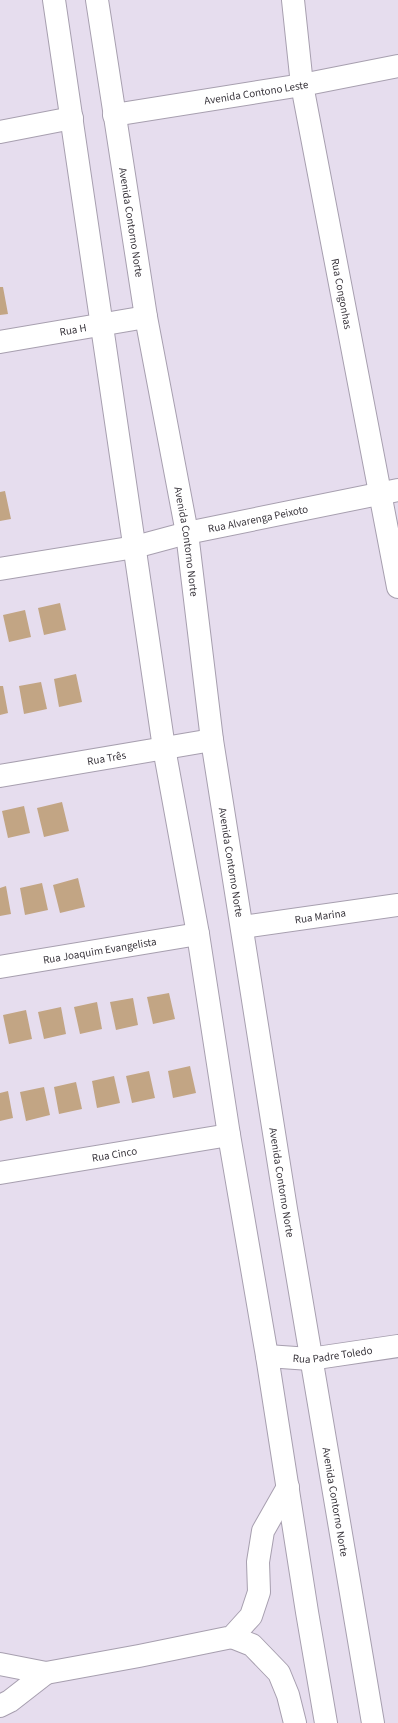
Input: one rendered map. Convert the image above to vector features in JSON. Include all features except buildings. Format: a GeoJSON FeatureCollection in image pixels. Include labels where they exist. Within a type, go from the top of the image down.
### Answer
{"type":"FeatureCollection","features":[{"type":"Feature","properties":{"kind":"street"},"geometry":{"type":"LineString","coordinates":[[54,0],[103,324],[164,748],[198,934],[229,1135],[268,1356],[307,1612],[326,1723]]}},
{"type":"Feature","properties":{"kind":"street","name":"Avenida Contorno Norte"},"geometry":{"type":"LineString","coordinates":[[97,0],[146,317],[187,533],[212,740],[310,1359],[373,1723]]}},
{"type":"Feature","properties":{"kind":"street","name":"Rua Congonhas"},"geometry":{"type":"LineString","coordinates":[[293,0],[302,85],[390,492],[398,586]]}},
{"type":"Feature","properties":{"kind":"street","name":"Avenida Contono Leste"},"geometry":{"type":"LineString","coordinates":[[114,115],[302,85],[398,66]]}},
{"type":"Feature","properties":{"kind":"street"},"geometry":{"type":"LineString","coordinates":[[0,132],[72,118]]}},
{"type":"Feature","properties":{"kind":"street","name":"Rua H"},"geometry":{"type":"LineString","coordinates":[[0,342],[146,317]]}},
{"type":"Feature","properties":{"kind":"street","name":"Rua Alvarenga Peixoto"},"geometry":{"type":"LineString","coordinates":[[0,569],[135,547],[187,533],[390,492]]}},
{"type":"Feature","properties":{"kind":"street","name":"Rua Três"},"geometry":{"type":"LineString","coordinates":[[0,776],[212,740]]}},
{"type":"Feature","properties":{"kind":"street","name":"Rua Marina"},"geometry":{"type":"LineString","coordinates":[[242,927],[398,905]]}},
{"type":"Feature","properties":{"kind":"street","name":"Rua Joaquim Evangelista"},"geometry":{"type":"LineString","coordinates":[[0,967],[198,934]]}},
{"type":"Feature","properties":{"kind":"street","name":"Rua Cinco"},"geometry":{"type":"LineString","coordinates":[[0,1173],[229,1135]]}},
{"type":"Feature","properties":{"kind":"street","name":"Rua Padre Toledo"},"geometry":{"type":"LineString","coordinates":[[268,1356],[310,1359],[398,1346]]}},
{"type":"Feature","properties":{"kind":"street"},"geometry":{"type":"LineString","coordinates":[[232,1637],[251,1616],[259,1592],[258,1562],[262,1531],[288,1487]]}},
{"type":"Feature","properties":{"kind":"street"},"geometry":{"type":"LineString","coordinates":[[0,1664],[46,1673],[232,1637],[252,1646],[280,1673],[288,1695],[295,1723]]}},
{"type":"Feature","properties":{"kind":"street"},"geometry":{"type":"LineString","coordinates":[[0,1706],[10,1701],[46,1673]]}}]}
